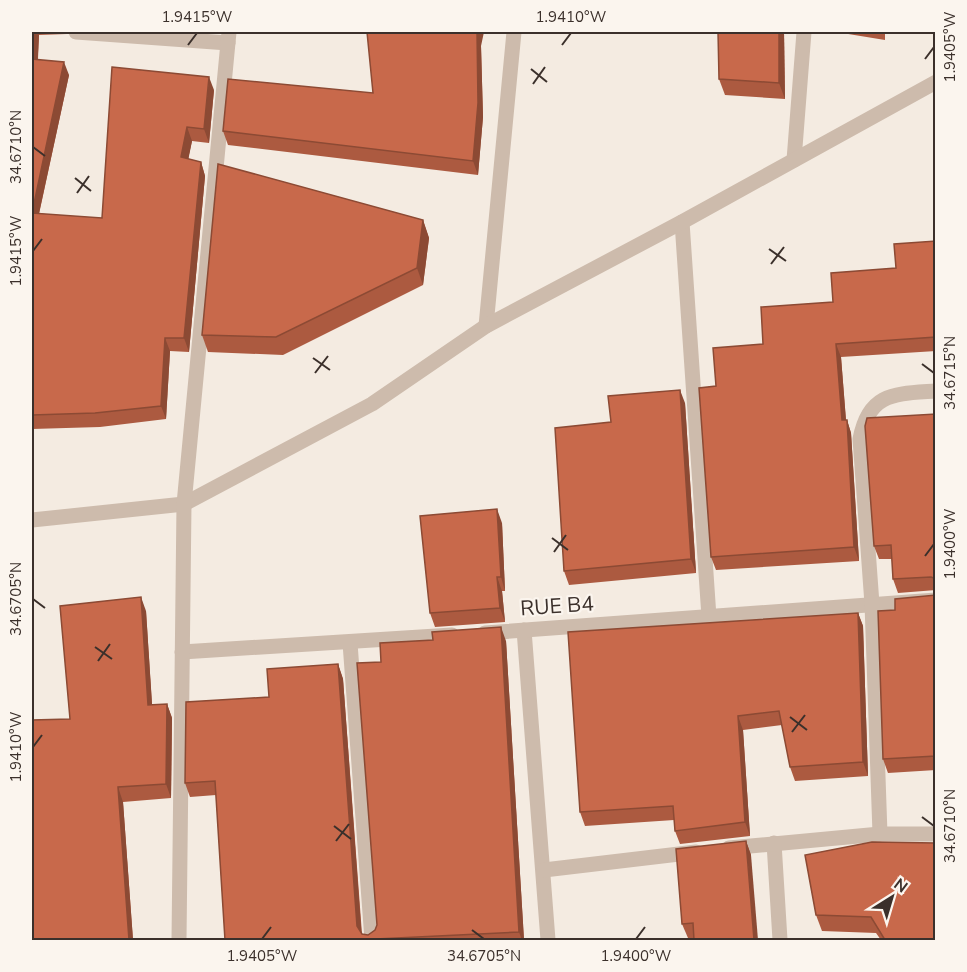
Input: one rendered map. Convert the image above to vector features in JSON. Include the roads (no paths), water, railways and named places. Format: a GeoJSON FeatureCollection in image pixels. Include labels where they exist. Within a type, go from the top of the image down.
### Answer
{"type":"FeatureCollection","features":[{"type":"Feature","properties":{"kind":"street"},"geometry":{"type":"LineString","coordinates":[[76,32],[229,37],[184,504],[179,940]]}},
{"type":"Feature","properties":{"kind":"street"},"geometry":{"type":"LineString","coordinates":[[486,326],[514,32]]}},
{"type":"Feature","properties":{"kind":"street"},"geometry":{"type":"LineString","coordinates":[[794,160],[804,32]]}},
{"type":"Feature","properties":{"kind":"street"},"geometry":{"type":"LineString","coordinates":[[32,520],[184,504],[372,404],[486,326],[682,222],[936,82]]}},
{"type":"Feature","properties":{"kind":"street"},"geometry":{"type":"LineString","coordinates":[[682,222],[709,617]]}},
{"type":"Feature","properties":{"kind":"street"},"geometry":{"type":"LineString","coordinates":[[880,834],[872,604],[860,439],[864,418],[876,404],[894,394],[936,391]]}},
{"type":"Feature","properties":{"kind":"street","name":"RUE B4"},"geometry":{"type":"LineString","coordinates":[[182,652],[351,643],[936,600]]}},
{"type":"Feature","properties":{"kind":"street"},"geometry":{"type":"LineString","coordinates":[[524,630],[548,940]]}},
{"type":"Feature","properties":{"kind":"street"},"geometry":{"type":"LineString","coordinates":[[351,643],[372,940]]}},
{"type":"Feature","properties":{"kind":"street"},"geometry":{"type":"LineString","coordinates":[[544,870],[774,843],[880,834],[936,834]]}},
{"type":"Feature","properties":{"kind":"street"},"geometry":{"type":"LineString","coordinates":[[774,843],[780,940]]}}]}
